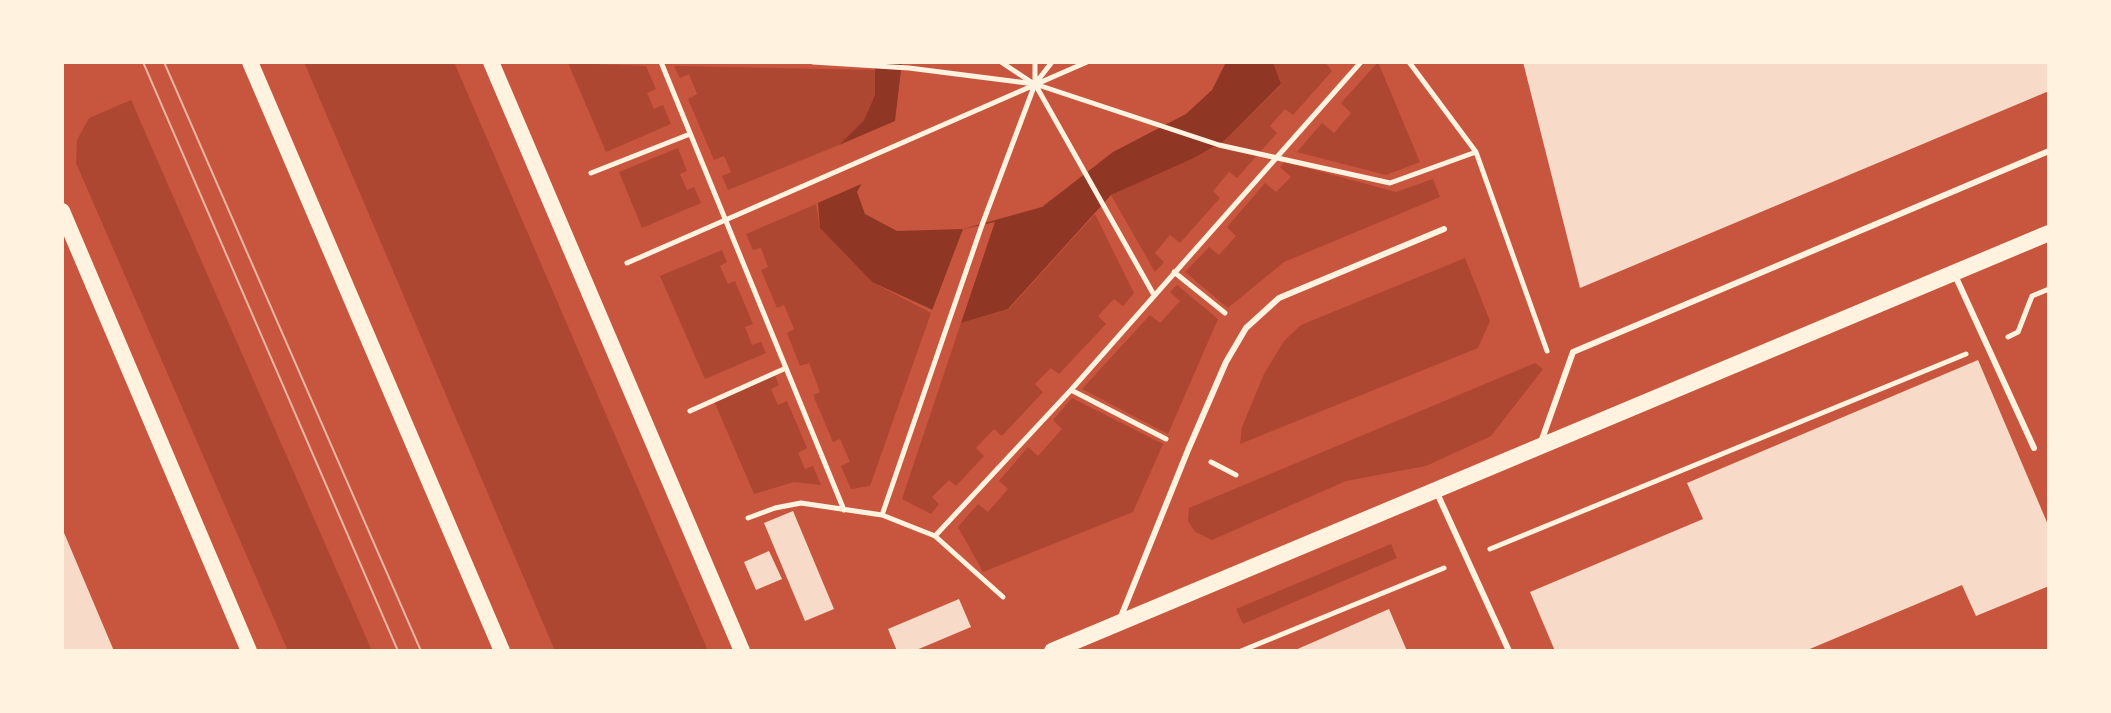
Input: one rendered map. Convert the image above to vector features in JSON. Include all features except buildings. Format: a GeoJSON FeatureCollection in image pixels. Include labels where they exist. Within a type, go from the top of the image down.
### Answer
{"type":"FeatureCollection","features":[{"type":"Feature","properties":{"kind":"main road"},"geometry":{"type":"LineString","coordinates":[[250,62],[502,651]]}},
{"type":"Feature","properties":{"kind":"main road"},"geometry":{"type":"LineString","coordinates":[[491,62],[742,651]]}},
{"type":"Feature","properties":{"kind":"main road"},"geometry":{"type":"LineString","coordinates":[[62,211],[249,651]]}},
{"type":"Feature","properties":{"kind":"main road"},"geometry":{"type":"LineString","coordinates":[[1052,651],[2049,233]]}},
{"type":"Feature","properties":{"kind":"lane"},"geometry":{"type":"LineString","coordinates":[[1539,447],[1573,352],[2049,151]]}},
{"type":"Feature","properties":{"kind":"lane"},"geometry":{"type":"LineString","coordinates":[[1119,623],[1188,450],[1226,362],[1246,328],[1279,298],[1444,229]]}},
{"type":"Feature","properties":{"kind":"lane"},"geometry":{"type":"LineString","coordinates":[[1954,273],[2034,448]]}},
{"type":"Feature","properties":{"kind":"lane"},"geometry":{"type":"LineString","coordinates":[[1435,490],[1509,651]]}},
{"type":"Feature","properties":{"kind":"path"},"geometry":{"type":"LineString","coordinates":[[661,62],[844,510]]}},
{"type":"Feature","properties":{"kind":"path"},"geometry":{"type":"LineString","coordinates":[[813,62],[909,68],[1035,84],[1219,145],[1276,155],[1390,183],[1476,152]]}},
{"type":"Feature","properties":{"kind":"path"},"geometry":{"type":"LineString","coordinates":[[1001,62],[1035,84],[1101,206],[1154,295]]}},
{"type":"Feature","properties":{"kind":"path"},"geometry":{"type":"LineString","coordinates":[[1035,62],[1035,84]]}},
{"type":"Feature","properties":{"kind":"path"},"geometry":{"type":"LineString","coordinates":[[882,515],[982,225],[1035,84],[1052,62]]}},
{"type":"Feature","properties":{"kind":"path"},"geometry":{"type":"LineString","coordinates":[[627,263],[1087,62]]}},
{"type":"Feature","properties":{"kind":"path"},"geometry":{"type":"LineString","coordinates":[[935,536],[1071,390],[1361,62]]}},
{"type":"Feature","properties":{"kind":"path"},"geometry":{"type":"LineString","coordinates":[[1409,62],[1476,152],[1547,352]]}},
{"type":"Feature","properties":{"kind":"path"},"geometry":{"type":"LineString","coordinates":[[591,173],[690,133]]}},
{"type":"Feature","properties":{"kind":"path"},"geometry":{"type":"LineString","coordinates":[[1174,272],[1225,313]]}},
{"type":"Feature","properties":{"kind":"path"},"geometry":{"type":"LineString","coordinates":[[1241,651],[1987,346],[2018,332],[2032,296],[2049,289]]}},
{"type":"Feature","properties":{"kind":"path"},"geometry":{"type":"LineString","coordinates":[[690,411],[786,368]]}},
{"type":"Feature","properties":{"kind":"path"},"geometry":{"type":"LineString","coordinates":[[1071,390],[1166,439]]}},
{"type":"Feature","properties":{"kind":"path"},"geometry":{"type":"LineString","coordinates":[[1210,462],[1236,475]]}},
{"type":"Feature","properties":{"kind":"path"},"geometry":{"type":"LineString","coordinates":[[748,518],[801,503],[882,515],[935,536],[1003,597]]}},
{"type":"Feature","properties":{"kind":"path"},"geometry":{"type":"LineString","coordinates":[[775,508],[779,517]]}},
{"type":"Feature","properties":{"kind":"shaded area"},"geometry":{"type":"Polygon","coordinates":[[[304,62],[454,62],[708,651],[555,651],[304,62]]]}},
{"type":"Feature","properties":{"kind":"shaded area"},"geometry":{"type":"Polygon","coordinates":[[[875,62],[902,62],[895,121],[857,192],[865,214],[897,231],[963,229],[1042,207],[1113,152],[1186,114],[1212,90],[1226,62],[1273,62],[1281,84],[1224,141],[1192,159],[1111,195],[1008,309],[961,323],[872,282],[820,228],[817,190],[839,145],[864,120],[875,95],[875,62]]]}},
{"type":"Feature","properties":{"kind":"shaded area"},"geometry":{"type":"Polygon","coordinates":[[[1273,62],[1325,62],[1332,71],[1293,115],[1285,109],[1270,126],[1277,133],[1237,178],[1229,172],[1213,191],[1220,198],[1180,243],[1170,235],[1155,253],[1164,262],[1155,272],[1111,195],[1192,159],[1224,141],[1281,85],[1273,62]]]}},
{"type":"Feature","properties":{"kind":"shaded area"},"geometry":{"type":"Polygon","coordinates":[[[1378,62],[1420,162],[1386,175],[1297,152],[1322,123],[1334,133],[1351,113],[1341,103],[1378,62]]]}},
{"type":"Feature","properties":{"kind":"shaded area"},"geometry":{"type":"Polygon","coordinates":[[[568,63],[646,66],[656,89],[647,93],[654,109],[663,105],[671,124],[606,152],[568,63]]]}},
{"type":"Feature","properties":{"kind":"shaded area"},"geometry":{"type":"Polygon","coordinates":[[[674,66],[877,70],[875,95],[864,120],[839,145],[728,190],[722,176],[731,172],[724,156],[714,160],[688,99],[697,94],[689,74],[680,78],[674,66]]]}},
{"type":"Feature","properties":{"kind":"shaded area"},"geometry":{"type":"Polygon","coordinates":[[[131,100],[372,651],[288,651],[76,163],[77,140],[89,118],[131,100]]]}},
{"type":"Feature","properties":{"kind":"shaded area"},"geometry":{"type":"Polygon","coordinates":[[[678,148],[687,171],[680,174],[687,190],[694,187],[701,203],[642,228],[619,172],[678,148]]]}},
{"type":"Feature","properties":{"kind":"shaded area"},"geometry":{"type":"Polygon","coordinates":[[[1285,162],[1396,192],[1433,179],[1440,197],[1284,262],[1228,308],[1185,272],[1209,247],[1219,255],[1236,236],[1227,227],[1265,183],[1276,192],[1291,177],[1280,167],[1285,162]]]}},
{"type":"Feature","properties":{"kind":"shaded area"},"geometry":{"type":"Polygon","coordinates":[[[816,204],[820,228],[872,282],[931,313],[870,486],[851,489],[841,466],[850,462],[840,439],[833,442],[813,395],[820,392],[809,363],[800,366],[787,333],[794,329],[784,305],[777,308],[761,270],[768,267],[761,248],[753,250],[746,234],[816,204]]]}},
{"type":"Feature","properties":{"kind":"shaded area"},"geometry":{"type":"Polygon","coordinates":[[[1095,214],[1134,293],[1123,306],[1114,299],[1098,316],[1106,324],[1059,374],[1051,368],[1035,384],[1043,392],[1002,436],[994,429],[976,448],[984,456],[956,486],[949,480],[932,497],[939,504],[931,514],[902,499],[961,323],[1009,309],[1095,214]]]}},
{"type":"Feature","properties":{"kind":"shaded area"},"geometry":{"type":"Polygon","coordinates":[[[722,250],[727,262],[720,266],[728,284],[735,281],[753,324],[745,327],[752,345],[761,342],[766,353],[705,379],[660,276],[722,250]]]}},
{"type":"Feature","properties":{"kind":"shaded area"},"geometry":{"type":"Polygon","coordinates":[[[1465,258],[1490,321],[1478,348],[1240,444],[1242,427],[1264,374],[1284,341],[1301,325],[1465,258]]]}},
{"type":"Feature","properties":{"kind":"shaded area"},"geometry":{"type":"Polygon","coordinates":[[[1177,285],[1218,319],[1168,434],[1082,389],[1150,315],[1160,323],[1180,301],[1170,292],[1177,285]]]}},
{"type":"Feature","properties":{"kind":"shaded area"},"geometry":{"type":"Polygon","coordinates":[[[1535,363],[1543,369],[1491,436],[1426,466],[1346,481],[1212,540],[1195,532],[1188,521],[1189,508],[1535,363]]]}},
{"type":"Feature","properties":{"kind":"shaded area"},"geometry":{"type":"Polygon","coordinates":[[[774,373],[779,385],[771,389],[778,405],[787,401],[807,448],[798,453],[805,469],[813,466],[821,485],[794,482],[754,494],[714,401],[774,373]]]}},
{"type":"Feature","properties":{"kind":"shaded area"},"geometry":{"type":"Polygon","coordinates":[[[1072,398],[1163,444],[1133,512],[983,572],[958,527],[978,504],[988,512],[1008,489],[999,481],[1028,447],[1038,456],[1062,429],[1053,420],[1072,398]]]}},
{"type":"Feature","properties":{"kind":"shaded area"},"geometry":{"type":"Polygon","coordinates":[[[1391,544],[1397,558],[1243,624],[1236,609],[1391,544]]]}},
{"type":"Feature","properties":{"kind":"pier"},"geometry":{"type":"Polygon","coordinates":[[[895,121],[897,125],[866,182],[813,205],[813,189],[821,164],[832,148],[895,121]]]}},
{"type":"Feature","properties":{"kind":"pier"},"geometry":{"type":"Polygon","coordinates":[[[995,222],[961,323],[931,313],[963,229],[995,222]]]}},
{"type":"Feature","properties":{"kind":"tram line"},"geometry":{"type":"LineString","coordinates":[[143,62],[398,651]]}},
{"type":"Feature","properties":{"kind":"tram line"},"geometry":{"type":"LineString","coordinates":[[164,62],[421,651]]}}]}
